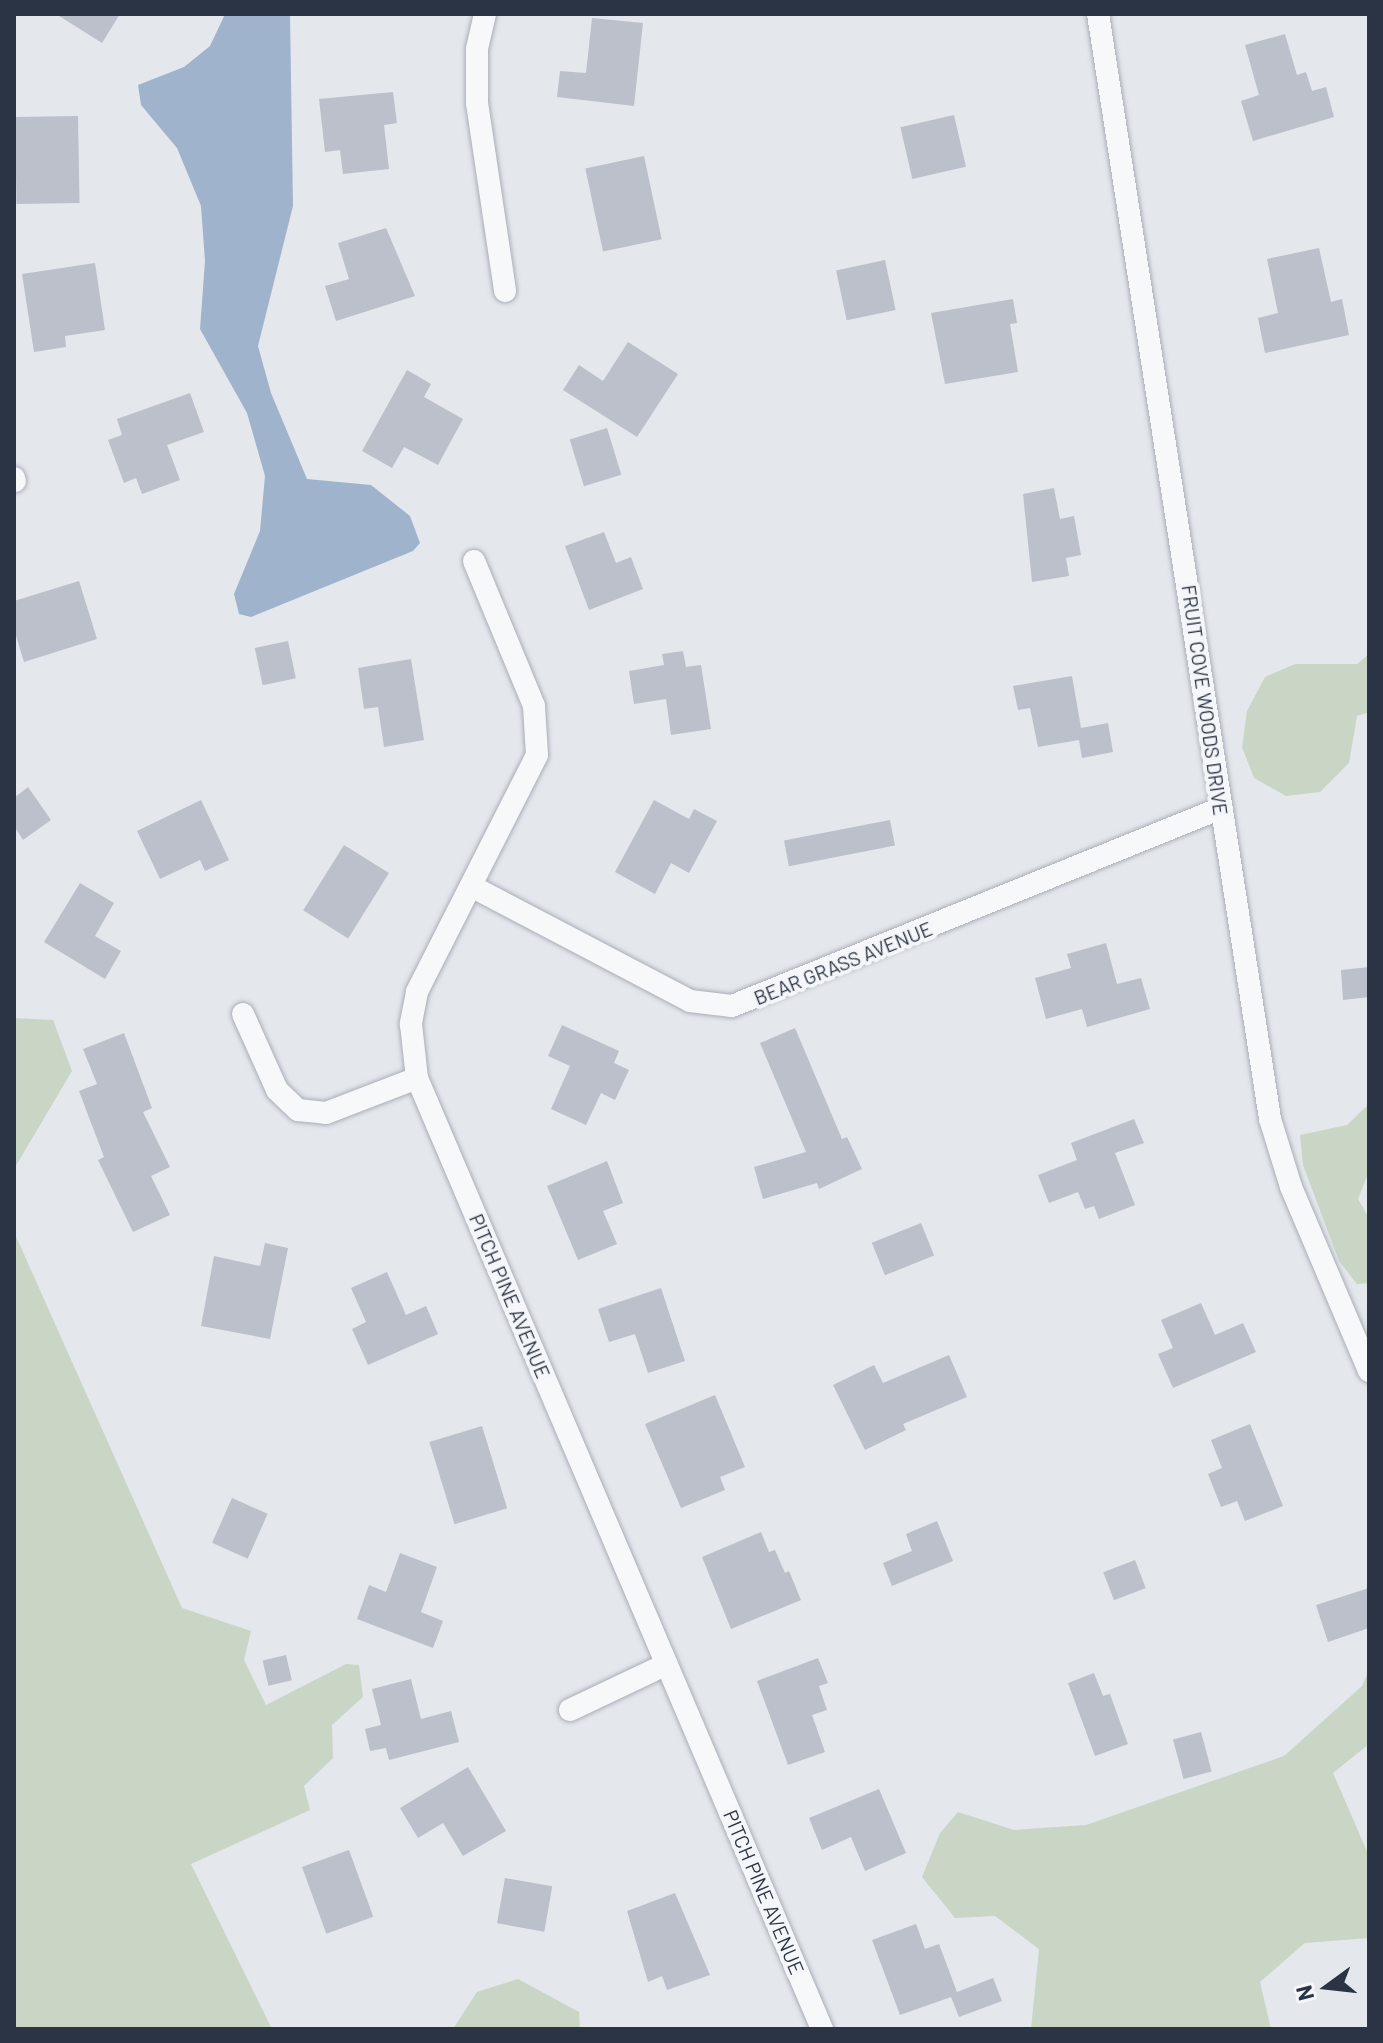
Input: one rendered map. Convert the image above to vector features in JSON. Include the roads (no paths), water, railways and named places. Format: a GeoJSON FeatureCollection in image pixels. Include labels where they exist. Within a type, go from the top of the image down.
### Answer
{"type":"FeatureCollection","features":[{"type":"Feature","properties":{"kind":"street"},"geometry":{"type":"LineString","coordinates":[[485,14],[477,49],[477,103],[505,291]]}},
{"type":"Feature","properties":{"kind":"street","name":"FRUIT COVE WOODS DRIVE"},"geometry":{"type":"LineString","coordinates":[[1098,14],[1270,1119],[1291,1187],[1369,1371]]}},
{"type":"Feature","properties":{"kind":"street","name":"PITCH PINE AVENUE"},"geometry":{"type":"LineString","coordinates":[[474,561],[534,706],[539,730],[529,779],[417,992],[411,1024],[417,1078],[822,2029]]}},
{"type":"Feature","properties":{"kind":"street","name":"BEAR GRASS AVENUE"},"geometry":{"type":"LineString","coordinates":[[471,886],[690,1001],[732,1006],[1221,808]]}},
{"type":"Feature","properties":{"kind":"street"},"geometry":{"type":"LineString","coordinates":[[243,1014],[277,1090],[298,1110],[326,1113],[417,1078]]}},
{"type":"Feature","properties":{"kind":"street"},"geometry":{"type":"LineString","coordinates":[[570,1710],[667,1664]]}},
{"type":"Feature","properties":{"kind":"water"},"geometry":{"type":"Polygon","coordinates":[[[225,14],[290,14],[293,206],[258,346],[271,393],[307,479],[371,485],[410,516],[420,543],[413,551],[251,617],[239,614],[234,594],[260,531],[265,476],[247,413],[200,329],[205,261],[201,206],[177,148],[141,105],[138,85],[184,67],[210,46],[225,14]]]}}]}
